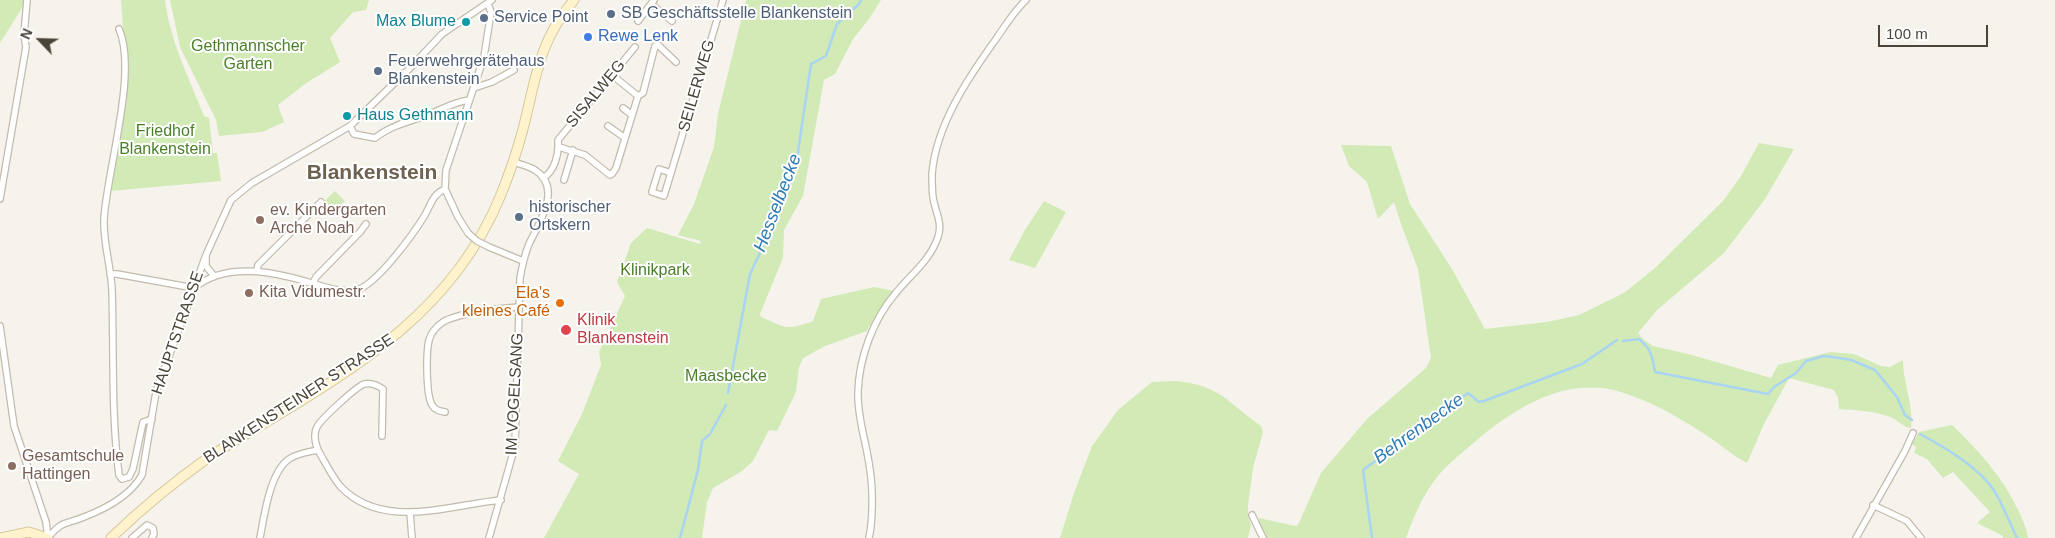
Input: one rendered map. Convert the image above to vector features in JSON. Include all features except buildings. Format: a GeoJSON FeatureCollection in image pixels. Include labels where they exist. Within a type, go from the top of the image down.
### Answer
{"type":"FeatureCollection","features":[{"type":"Feature","properties":{"kind":"main road","name":"BLANKENSTEINER STRASSE"},"geometry":{"type":"LineString","coordinates":[[111,538],[137,512],[208,457],[357,365],[387,343],[416,318],[450,281],[473,249],[492,213],[513,162],[541,54],[556,24],[574,0]]}},
{"type":"Feature","properties":{"kind":"main road"},"geometry":{"type":"LineString","coordinates":[[0,538],[29,532],[48,538]]}},
{"type":"Feature","properties":{"kind":"street"},"geometry":{"type":"LineString","coordinates":[[0,199],[26,47],[24,35],[27,0]]}},
{"type":"Feature","properties":{"kind":"street","name":"SEILERWEG"},"geometry":{"type":"LineString","coordinates":[[671,173],[659,169],[652,192],[664,196],[671,173],[723,0]]}},
{"type":"Feature","properties":{"kind":"street"},"geometry":{"type":"LineString","coordinates":[[869,538],[871,471],[860,422],[858,392],[861,365],[872,333],[886,306],[895,293],[919,269],[930,254],[938,236],[940,221],[933,198],[932,174],[940,138],[953,104],[972,72],[1026,0]]}},
{"type":"Feature","properties":{"kind":"street"},"geometry":{"type":"LineString","coordinates":[[490,2],[492,12],[484,57],[446,170],[445,189],[458,218],[477,241],[523,261]]}},
{"type":"Feature","properties":{"kind":"street","name":"HAUPTSTRASSE"},"geometry":{"type":"LineString","coordinates":[[48,538],[60,525],[92,514],[125,495],[135,486],[142,475],[156,392],[206,255],[227,207],[238,194],[252,183],[350,126],[442,34],[454,24],[490,2]]}},
{"type":"Feature","properties":{"kind":"street"},"geometry":{"type":"LineString","coordinates":[[638,21],[652,2],[672,21]]}},
{"type":"Feature","properties":{"kind":"street"},"geometry":{"type":"LineString","coordinates":[[118,29],[123,39],[124,81],[104,217],[110,274],[115,439],[119,475],[122,479],[129,477],[133,469],[143,422],[152,419]]}},
{"type":"Feature","properties":{"kind":"street"},"geometry":{"type":"LineString","coordinates":[[513,162],[534,170],[542,178],[552,170],[558,144],[585,155],[612,174],[616,168],[638,96],[642,94],[655,46],[658,46],[676,62]]}},
{"type":"Feature","properties":{"kind":"street","name":"SISALWEG"},"geometry":{"type":"LineString","coordinates":[[558,144],[635,47]]}},
{"type":"Feature","properties":{"kind":"street"},"geometry":{"type":"LineString","coordinates":[[474,88],[492,82],[514,70]]}},
{"type":"Feature","properties":{"kind":"street"},"geometry":{"type":"LineString","coordinates":[[612,74],[638,96]]}},
{"type":"Feature","properties":{"kind":"street"},"geometry":{"type":"LineString","coordinates":[[350,126],[354,134],[375,138],[403,122],[426,115],[456,101],[469,100]]}},
{"type":"Feature","properties":{"kind":"street"},"geometry":{"type":"LineString","coordinates":[[623,108],[632,114]]}},
{"type":"Feature","properties":{"kind":"street"},"geometry":{"type":"LineString","coordinates":[[608,126],[625,138]]}},
{"type":"Feature","properties":{"kind":"street"},"geometry":{"type":"LineString","coordinates":[[564,180],[573,150]]}},
{"type":"Feature","properties":{"kind":"street","name":"IM VOGELSANG"},"geometry":{"type":"LineString","coordinates":[[489,538],[513,458],[516,439],[515,412],[520,278],[523,261],[548,201],[547,187],[542,178]]}},
{"type":"Feature","properties":{"kind":"street"},"geometry":{"type":"LineString","coordinates":[[110,274],[194,288],[204,280],[214,276],[257,272],[281,274],[340,290],[359,290],[369,284],[383,270],[417,226],[437,192],[445,189]]}},
{"type":"Feature","properties":{"kind":"street"},"geometry":{"type":"LineString","coordinates":[[257,272],[258,265],[321,202]]}},
{"type":"Feature","properties":{"kind":"street"},"geometry":{"type":"LineString","coordinates":[[313,283],[316,277],[366,224]]}},
{"type":"Feature","properties":{"kind":"street","name":"HAUPTSTRASSE"},"geometry":{"type":"LineString","coordinates":[[206,255],[206,266],[214,276]]}},
{"type":"Feature","properties":{"kind":"street"},"geometry":{"type":"LineString","coordinates":[[445,412],[436,410],[430,403],[426,368],[429,340],[434,330],[443,322],[456,317],[505,307],[518,307]]}},
{"type":"Feature","properties":{"kind":"street"},"geometry":{"type":"LineString","coordinates":[[0,326],[14,426],[46,522],[48,538]]}},
{"type":"Feature","properties":{"kind":"street"},"geometry":{"type":"LineString","coordinates":[[382,436],[383,389],[377,385],[366,384],[360,386],[318,424],[315,434],[318,450],[340,485],[358,500],[385,511],[410,512],[501,500]]}},
{"type":"Feature","properties":{"kind":"street"},"geometry":{"type":"LineString","coordinates":[[1856,538],[1913,433]]}},
{"type":"Feature","properties":{"kind":"street"},"geometry":{"type":"LineString","coordinates":[[260,538],[270,494],[280,469],[288,460],[294,457],[318,450]]}},
{"type":"Feature","properties":{"kind":"street"},"geometry":{"type":"LineString","coordinates":[[1873,505],[1907,521],[1921,538]]}},
{"type":"Feature","properties":{"kind":"street"},"geometry":{"type":"LineString","coordinates":[[410,512],[412,538]]}},
{"type":"Feature","properties":{"kind":"street"},"geometry":{"type":"LineString","coordinates":[[1252,515],[1263,538]]}},
{"type":"Feature","properties":{"kind":"street"},"geometry":{"type":"LineString","coordinates":[[132,538],[147,525],[153,528],[154,534],[152,538]]}},
{"type":"Feature","properties":{"kind":"green space"},"geometry":{"type":"Polygon","coordinates":[[[0,0],[27,0],[0,43],[0,0]]]}},
{"type":"Feature","properties":{"kind":"green space","name":"Friedhof Blankenstein"},"geometry":{"type":"Polygon","coordinates":[[[121,0],[165,0],[171,30],[181,59],[204,116],[209,118],[213,153],[217,153],[221,181],[110,191],[121,133],[124,42],[121,0]]]}},
{"type":"Feature","properties":{"kind":"green space","name":"Gethmannscher Garten"},"geometry":{"type":"Polygon","coordinates":[[[170,0],[369,0],[366,10],[353,12],[330,38],[340,62],[305,84],[278,105],[284,122],[262,132],[219,136],[216,120],[180,47],[170,0]]]}},
{"type":"Feature","properties":{"kind":"green space","name":"Maasbecke"},"geometry":{"type":"Polygon","coordinates":[[[746,0],[881,0],[853,39],[835,74],[824,80],[803,196],[784,230],[783,258],[760,314],[761,317],[781,326],[797,326],[813,321],[821,299],[874,287],[894,291],[873,325],[869,326],[867,331],[825,346],[803,358],[799,367],[796,392],[777,431],[769,430],[753,461],[742,471],[713,488],[707,502],[702,538],[544,538],[579,474],[558,461],[582,414],[601,365],[599,352],[625,296],[617,282],[631,243],[647,228],[700,244],[701,241],[678,235],[694,204],[714,147],[718,114],[746,0]]]}},
{"type":"Feature","properties":{"kind":"green space"},"geometry":{"type":"Polygon","coordinates":[[[1759,143],[1794,149],[1765,199],[1724,253],[1657,310],[1638,333],[1653,346],[1692,355],[1771,378],[1778,365],[1830,352],[1854,354],[1881,366],[1890,367],[1903,360],[1912,419],[1911,428],[1884,415],[1839,409],[1838,398],[1834,390],[1789,378],[1764,424],[1747,463],[1686,422],[1643,400],[1621,392],[1600,388],[1579,388],[1559,392],[1521,409],[1503,420],[1456,458],[1430,486],[1406,538],[1265,538],[1258,523],[1259,518],[1295,526],[1298,525],[1321,473],[1367,419],[1426,368],[1431,358],[1418,269],[1394,202],[1378,219],[1367,182],[1349,166],[1341,145],[1391,146],[1410,204],[1452,269],[1485,329],[1547,322],[1579,315],[1624,293],[1655,268],[1723,201],[1741,176],[1759,143]]]}},
{"type":"Feature","properties":{"kind":"green space"},"geometry":{"type":"Polygon","coordinates":[[[335,191],[345,201],[329,216],[319,206],[335,191]]]}},
{"type":"Feature","properties":{"kind":"green space"},"geometry":{"type":"Polygon","coordinates":[[[1044,201],[1066,212],[1035,268],[1009,260],[1025,230],[1044,201]]]}},
{"type":"Feature","properties":{"kind":"green space"},"geometry":{"type":"Polygon","coordinates":[[[1175,381],[1203,386],[1213,391],[1231,402],[1261,426],[1263,432],[1253,468],[1248,505],[1248,516],[1251,525],[1248,538],[1060,538],[1074,493],[1092,446],[1118,410],[1152,382],[1175,381]]]}},
{"type":"Feature","properties":{"kind":"green space"},"geometry":{"type":"Polygon","coordinates":[[[1952,425],[1981,455],[2006,487],[2026,528],[2028,538],[2003,538],[2003,536],[1977,523],[1990,512],[1953,472],[1943,478],[1927,459],[1914,453],[1916,447],[1912,444],[1919,432],[1952,425]]]}},
{"type":"Feature","properties":{"kind":"waterway","name":"Hesselbecke"},"geometry":{"type":"LineString","coordinates":[[728,393],[750,274],[793,176],[811,64],[826,56],[837,24],[861,0]]}},
{"type":"Feature","properties":{"kind":"waterway","name":"Behrenbecke"},"geometry":{"type":"LineString","coordinates":[[1623,341],[1639,339],[1651,354],[1655,372],[1768,394],[1774,387],[1796,373],[1806,361],[1824,356],[1851,360],[1875,370],[1897,397],[1905,415],[1912,420]]}},
{"type":"Feature","properties":{"kind":"waterway","name":"Behrenbecke"},"geometry":{"type":"LineString","coordinates":[[1372,538],[1363,470],[1434,420],[1437,415],[1468,393],[1479,402],[1484,401],[1582,364],[1617,340]]}},
{"type":"Feature","properties":{"kind":"waterway","name":"Hesselbecke"},"geometry":{"type":"LineString","coordinates":[[680,538],[698,470],[702,441],[710,434],[726,405]]}},
{"type":"Feature","properties":{"kind":"waterway","name":"Behrenbecke"},"geometry":{"type":"LineString","coordinates":[[1920,434],[1960,458],[1986,481],[2000,501],[2017,538]]}},
{"type":"Feature","properties":{"kind":"place","name":"SB Geschäftsstelle Blankenstein"},"geometry":{"type":"Point","coordinates":[611,14]}},
{"type":"Feature","properties":{"kind":"place","name":"Service Point"},"geometry":{"type":"Point","coordinates":[484,18]}},
{"type":"Feature","properties":{"kind":"place","name":"Max Blume"},"geometry":{"type":"Point","coordinates":[466,22]}},
{"type":"Feature","properties":{"kind":"place","name":"Rewe Lenk"},"geometry":{"type":"Point","coordinates":[588,37]}},
{"type":"Feature","properties":{"kind":"place","name":"Feuerwehrgerätehaus Blankenstein"},"geometry":{"type":"Point","coordinates":[378,71]}},
{"type":"Feature","properties":{"kind":"place","name":"Haus Gethmann"},"geometry":{"type":"Point","coordinates":[347,116]}},
{"type":"Feature","properties":{"kind":"place","name":"historischer Ortskern"},"geometry":{"type":"Point","coordinates":[519,217]}},
{"type":"Feature","properties":{"kind":"place","name":"ev. Kindergarten Arche Noah"},"geometry":{"type":"Point","coordinates":[260,220]}},
{"type":"Feature","properties":{"kind":"place","name":"Kita Vidumestr."},"geometry":{"type":"Point","coordinates":[249,293]}},
{"type":"Feature","properties":{"kind":"place","name":"Ela's kleines Café"},"geometry":{"type":"Point","coordinates":[560,303]}},
{"type":"Feature","properties":{"kind":"place","name":"Klinik Blankenstein"},"geometry":{"type":"Point","coordinates":[566,330]}},
{"type":"Feature","properties":{"kind":"place","name":"Gesamtschule Hattingen"},"geometry":{"type":"Point","coordinates":[12,466]}},
{"type":"Feature","properties":{"kind":"district","name":"Blankenstein"},"geometry":{"type":"Point","coordinates":[372,173]}},
{"type":"Feature","properties":{"kind":"park label","name":"Klinikpark"},"geometry":{"type":"Point","coordinates":[655,271]}}]}
